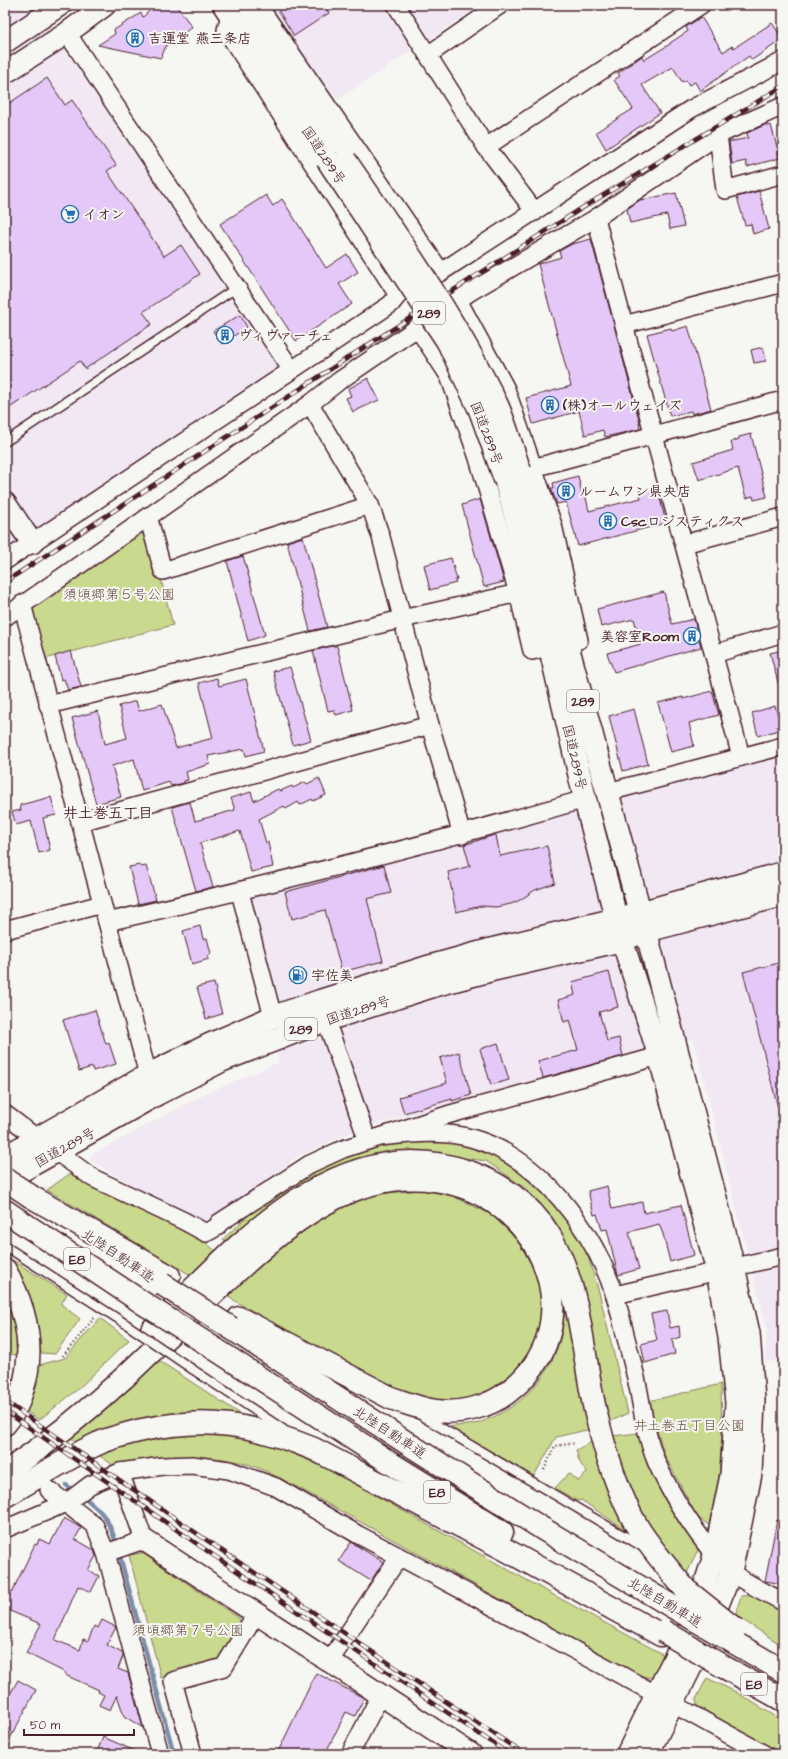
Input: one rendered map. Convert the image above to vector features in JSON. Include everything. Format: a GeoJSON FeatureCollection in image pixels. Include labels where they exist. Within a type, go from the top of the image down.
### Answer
{"type":"FeatureCollection","features":[{"type":"Feature","properties":{"kind":"highway","name":"国道289号"},"geometry":{"type":"LineString","coordinates":[[242,7],[448,342],[480,410],[519,473],[558,645],[585,800],[619,929]]}},
{"type":"Feature","properties":{"kind":"highway","name":"国道289号"},"geometry":{"type":"LineString","coordinates":[[558,645],[608,792],[643,922]]}},
{"type":"Feature","properties":{"kind":"highway","name":"国道289号"},"geometry":{"type":"LineString","coordinates":[[5,1157],[38,1139],[152,1085],[223,1060],[326,1020],[440,984],[496,969],[643,922],[783,873]]}},
{"type":"Feature","properties":{"kind":"highway","name":"国道289号"},"geometry":{"type":"LineString","coordinates":[[643,922],[783,895]]}},
{"type":"Feature","properties":{"kind":"highway","name":"国道289号"},"geometry":{"type":"LineString","coordinates":[[5,1180],[57,1152],[209,1045],[274,1017],[431,966],[489,950],[619,929]]}},
{"type":"Feature","properties":{"kind":"highway"},"geometry":{"type":"LineString","coordinates":[[5,1454],[23,1443],[86,1393],[226,1257],[288,1206],[319,1186],[348,1174],[374,1166],[408,1162],[434,1163],[459,1168],[483,1177],[506,1190],[527,1206],[544,1226],[557,1249],[568,1275],[575,1304],[596,1418],[608,1457],[637,1526],[657,1555],[680,1598]]}},
{"type":"Feature","properties":{"kind":"highway"},"geometry":{"type":"LineString","coordinates":[[5,1180],[165,1280],[235,1323],[391,1398],[415,1407],[438,1411],[459,1411],[481,1406],[502,1397],[519,1384],[533,1368],[544,1349],[550,1330],[553,1309],[552,1292],[548,1272],[540,1252],[528,1235],[509,1214],[497,1204],[457,1185],[410,1178],[385,1181],[358,1188],[333,1198],[311,1211],[280,1233],[243,1265],[97,1402],[5,1473]]}},
{"type":"Feature","properties":{"kind":"highway","name":"北陸自動車道"},"geometry":{"type":"LineString","coordinates":[[6,1212],[146,1305],[392,1464],[662,1633],[783,1700]]}},
{"type":"Feature","properties":{"kind":"highway"},"geometry":{"type":"LineString","coordinates":[[5,1270],[15,1289],[29,1336],[29,1359],[26,1381],[20,1400],[5,1424]]}},
{"type":"Feature","properties":{"kind":"highway","name":"北陸自動車道"},"geometry":{"type":"LineString","coordinates":[[235,1323],[410,1445],[536,1525],[680,1598],[783,1671]]}},
{"type":"Feature","properties":{"kind":"highway"},"geometry":{"type":"LineString","coordinates":[[5,1496],[96,1444],[126,1434],[158,1427],[187,1423],[221,1423],[254,1428],[282,1436],[314,1449],[662,1633]]}},
{"type":"Feature","properties":{"kind":"highway"},"geometry":{"type":"LineString","coordinates":[[737,1638],[783,1662]]}},
{"type":"Feature","properties":{"kind":"street"},"geometry":{"type":"LineString","coordinates":[[5,73],[67,33],[105,5]]}},
{"type":"Feature","properties":{"kind":"street"},"geometry":{"type":"LineString","coordinates":[[396,5],[486,147],[535,212]]}},
{"type":"Feature","properties":{"kind":"street"},"geometry":{"type":"LineString","coordinates":[[428,55],[500,5]]}},
{"type":"Feature","properties":{"kind":"street"},"geometry":{"type":"LineString","coordinates":[[486,147],[701,5]]}},
{"type":"Feature","properties":{"kind":"street"},"geometry":{"type":"LineString","coordinates":[[5,42],[56,6]]}},
{"type":"Feature","properties":{"kind":"street"},"geometry":{"type":"LineString","coordinates":[[398,295],[226,30],[242,7],[441,272]]}},
{"type":"Feature","properties":{"kind":"street"},"geometry":{"type":"LineString","coordinates":[[67,33],[291,369]]}},
{"type":"Feature","properties":{"kind":"street"},"geometry":{"type":"LineString","coordinates":[[5,561],[390,304],[398,295],[441,272],[691,109],[783,60]]}},
{"type":"Feature","properties":{"kind":"street"},"geometry":{"type":"LineString","coordinates":[[5,617],[310,404],[338,381],[458,300],[596,218],[718,135],[783,106]]}},
{"type":"Feature","properties":{"kind":"street"},"geometry":{"type":"LineString","coordinates":[[718,135],[725,190],[783,174]]}},
{"type":"Feature","properties":{"kind":"street"},"geometry":{"type":"LineString","coordinates":[[596,218],[741,756]]}},
{"type":"Feature","properties":{"kind":"street"},"geometry":{"type":"LineString","coordinates":[[624,325],[783,283]]}},
{"type":"Feature","properties":{"kind":"street"},"geometry":{"type":"LineString","coordinates":[[417,327],[449,376],[478,458],[518,593],[532,651],[579,640],[552,525],[519,473],[506,389],[458,300]]}},
{"type":"Feature","properties":{"kind":"street"},"geometry":{"type":"LineString","coordinates":[[519,473],[783,400]]}},
{"type":"Feature","properties":{"kind":"street"},"geometry":{"type":"LineString","coordinates":[[310,404],[370,505],[381,537],[430,725],[462,835]]}},
{"type":"Feature","properties":{"kind":"street"},"geometry":{"type":"LineString","coordinates":[[5,503],[32,543]]}},
{"type":"Feature","properties":{"kind":"street"},"geometry":{"type":"LineString","coordinates":[[148,516],[163,570],[370,505]]}},
{"type":"Feature","properties":{"kind":"street"},"geometry":{"type":"LineString","coordinates":[[684,544],[783,517]]}},
{"type":"Feature","properties":{"kind":"street"},"geometry":{"type":"LineString","coordinates":[[48,705],[402,619],[518,593]]}},
{"type":"Feature","properties":{"kind":"street"},"geometry":{"type":"LineString","coordinates":[[22,604],[48,705],[152,1085]]}},
{"type":"Feature","properties":{"kind":"street"},"geometry":{"type":"LineString","coordinates":[[714,654],[783,633]]}},
{"type":"Feature","properties":{"kind":"street"},"geometry":{"type":"LineString","coordinates":[[80,822],[430,725]]}},
{"type":"Feature","properties":{"kind":"street"},"geometry":{"type":"LineString","coordinates":[[608,792],[783,746]]}},
{"type":"Feature","properties":{"kind":"street"},"geometry":{"type":"LineString","coordinates":[[107,922],[240,892],[462,835],[585,800]]}},
{"type":"Feature","properties":{"kind":"street"},"geometry":{"type":"LineString","coordinates":[[240,892],[274,1017]]}},
{"type":"Feature","properties":{"kind":"street"},"geometry":{"type":"LineString","coordinates":[[5,930],[102,904]]}},
{"type":"Feature","properties":{"kind":"street"},"geometry":{"type":"LineString","coordinates":[[643,922],[725,1269],[729,1338],[736,1403],[731,1475],[715,1553],[664,1699],[648,1754]]}},
{"type":"Feature","properties":{"kind":"street"},"geometry":{"type":"LineString","coordinates":[[619,929],[725,1269],[749,1333],[754,1400],[751,1474],[731,1572],[704,1640],[627,1754]]}},
{"type":"Feature","properties":{"kind":"street"},"geometry":{"type":"LineString","coordinates":[[326,1020],[373,1138]]}},
{"type":"Feature","properties":{"kind":"street"},"geometry":{"type":"LineString","coordinates":[[57,1152],[93,1178],[206,1233],[310,1164],[343,1148],[447,1115],[659,1056]]}},
{"type":"Feature","properties":{"kind":"street"},"geometry":{"type":"LineString","coordinates":[[5,1114],[38,1139]]}},
{"type":"Feature","properties":{"kind":"street"},"geometry":{"type":"LineString","coordinates":[[373,1138],[417,1133],[449,1134],[471,1138],[499,1150],[516,1160],[553,1189],[589,1237],[615,1295],[639,1390],[642,1418],[656,1461],[677,1500],[699,1534],[731,1572],[783,1602]]}},
{"type":"Feature","properties":{"kind":"street"},"geometry":{"type":"LineString","coordinates":[[615,1295],[783,1256]]}},
{"type":"Feature","properties":{"kind":"street"},"geometry":{"type":"LineString","coordinates":[[5,1529],[68,1501],[90,1485],[120,1472],[163,1466],[192,1465],[229,1470],[276,1487],[399,1557],[764,1754]]}},
{"type":"Feature","properties":{"kind":"street"},"geometry":{"type":"LineString","coordinates":[[120,1472],[137,1542],[256,1614],[471,1754]]}},
{"type":"Feature","properties":{"kind":"street"},"geometry":{"type":"LineString","coordinates":[[49,1490],[68,1501],[95,1526],[108,1552],[160,1754]]}},
{"type":"Feature","properties":{"kind":"street"},"geometry":{"type":"LineString","coordinates":[[108,1552],[137,1542]]}},
{"type":"Feature","properties":{"kind":"street"},"geometry":{"type":"LineString","coordinates":[[329,1662],[399,1557]]}},
{"type":"Feature","properties":{"kind":"street"},"geometry":{"type":"LineString","coordinates":[[193,1754],[173,1681],[224,1667],[256,1614]]}},
{"type":"Feature","properties":{"kind":"street"},"geometry":{"type":"LineString","coordinates":[[350,1754],[380,1696]]}},
{"type":"Feature","properties":{"kind":"lane"},"geometry":{"type":"LineString","coordinates":[[5,442],[236,288]]}},
{"type":"Feature","properties":{"kind":"lane"},"geometry":{"type":"LineString","coordinates":[[5,1246],[126,1324],[314,1449]]}},
{"type":"Feature","properties":{"kind":"lane"},"geometry":{"type":"LineString","coordinates":[[391,1398],[657,1555]]}},
{"type":"Feature","properties":{"kind":"path"},"geometry":{"type":"LineString","coordinates":[[63,1356],[95,1318]]}},
{"type":"Feature","properties":{"kind":"path"},"geometry":{"type":"LineString","coordinates":[[544,1470],[555,1446],[576,1443]]}},
{"type":"Feature","properties":{"kind":"shaded area"},"geometry":{"type":"Polygon","coordinates":[[[5,5],[35,5],[276,364],[274,371],[5,551],[5,5]]]}},
{"type":"Feature","properties":{"kind":"shaded area"},"geometry":{"type":"Polygon","coordinates":[[[268,5],[481,5],[334,102],[268,5]]]}},
{"type":"Feature","properties":{"kind":"shaded area"},"geometry":{"type":"Polygon","coordinates":[[[783,754],[783,1360],[765,1362],[767,1329],[693,1038],[356,1130],[298,1156],[206,1230],[90,1160],[91,1155],[205,1094],[279,1062],[232,899],[783,754]]]}},
{"type":"Feature","properties":{"kind":"green space","name":"須頃郷第５号公園"},"geometry":{"type":"Polygon","coordinates":[[[145,519],[173,625],[41,660],[26,606],[145,519]]]}},
{"type":"Feature","properties":{"kind":"green space"},"geometry":{"type":"Polygon","coordinates":[[[402,1137],[461,1141],[495,1156],[549,1191],[585,1247],[599,1292],[628,1413],[605,1424],[570,1255],[554,1220],[525,1188],[486,1161],[404,1152],[356,1164],[226,1242],[223,1239],[264,1201],[348,1151],[402,1137]]]}},
{"type":"Feature","properties":{"kind":"green space"},"geometry":{"type":"Polygon","coordinates":[[[75,1170],[205,1242],[218,1253],[194,1277],[47,1190],[75,1170]]]}},
{"type":"Feature","properties":{"kind":"green space"},"geometry":{"type":"Polygon","coordinates":[[[422,1190],[453,1196],[492,1215],[518,1240],[539,1273],[544,1305],[542,1330],[512,1381],[486,1396],[434,1405],[406,1396],[312,1346],[225,1295],[287,1240],[323,1215],[375,1194],[422,1190]]]}},
{"type":"Feature","properties":{"kind":"green space"},"geometry":{"type":"Polygon","coordinates":[[[11,1259],[67,1294],[61,1304],[80,1319],[55,1354],[41,1353],[38,1325],[29,1296],[11,1259]]]}},
{"type":"Feature","properties":{"kind":"green space"},"geometry":{"type":"Polygon","coordinates":[[[561,1278],[591,1429],[556,1437],[534,1476],[448,1427],[474,1424],[495,1416],[511,1407],[526,1395],[538,1382],[549,1367],[562,1333],[564,1300],[561,1278]]]}},
{"type":"Feature","properties":{"kind":"green space"},"geometry":{"type":"Polygon","coordinates":[[[5,1288],[12,1301],[22,1354],[8,1355],[5,1352],[5,1288]]]}},
{"type":"Feature","properties":{"kind":"green space"},"geometry":{"type":"Polygon","coordinates":[[[100,1318],[129,1340],[78,1389],[39,1420],[25,1410],[34,1391],[39,1365],[65,1358],[100,1318]]]}},
{"type":"Feature","properties":{"kind":"green space"},"geometry":{"type":"Polygon","coordinates":[[[158,1360],[245,1417],[212,1412],[158,1416],[120,1427],[79,1445],[70,1437],[108,1408],[158,1360]]]}},
{"type":"Feature","properties":{"kind":"green space","name":"井土巻五丁目公園"},"geometry":{"type":"Polygon","coordinates":[[[721,1384],[722,1435],[719,1477],[709,1525],[697,1517],[664,1454],[649,1401],[721,1384]]]}},
{"type":"Feature","properties":{"kind":"green space"},"geometry":{"type":"Polygon","coordinates":[[[212,1432],[268,1443],[330,1470],[666,1656],[651,1678],[638,1675],[297,1487],[256,1467],[216,1458],[198,1457],[164,1458],[113,1465],[97,1454],[124,1445],[161,1436],[212,1432]]]}},
{"type":"Feature","properties":{"kind":"green space"},"geometry":{"type":"Polygon","coordinates":[[[638,1433],[662,1494],[699,1548],[687,1573],[663,1544],[642,1514],[628,1485],[621,1466],[612,1436],[638,1433]]]}},
{"type":"Feature","properties":{"kind":"green space"},"geometry":{"type":"Polygon","coordinates":[[[595,1440],[633,1535],[581,1500],[577,1501],[555,1488],[569,1473],[578,1481],[587,1473],[579,1461],[576,1450],[595,1440]]]}},
{"type":"Feature","properties":{"kind":"green space","name":"須頃郷第７号公園"},"geometry":{"type":"Polygon","coordinates":[[[142,1553],[239,1618],[241,1626],[219,1662],[161,1678],[129,1555],[142,1553]]]}},
{"type":"Feature","properties":{"kind":"green space"},"geometry":{"type":"Polygon","coordinates":[[[757,1595],[783,1613],[783,1646],[735,1615],[741,1596],[757,1595]]]}},
{"type":"Feature","properties":{"kind":"green space"},"geometry":{"type":"Polygon","coordinates":[[[707,1678],[736,1692],[783,1721],[783,1754],[697,1706],[696,1699],[707,1678]]]}},
{"type":"Feature","properties":{"kind":"building"},"geometry":{"type":"Polygon","coordinates":[[[158,5],[176,5],[192,27],[166,46],[161,58],[98,45],[115,34],[114,30],[141,13],[143,17],[158,5]]]}},
{"type":"Feature","properties":{"kind":"building"},"geometry":{"type":"Polygon","coordinates":[[[275,5],[324,5],[329,13],[294,36],[275,5]]]}},
{"type":"Feature","properties":{"kind":"building"},"geometry":{"type":"Polygon","coordinates":[[[701,17],[723,52],[732,46],[734,48],[772,23],[783,39],[752,60],[749,56],[700,91],[695,82],[689,85],[686,80],[682,82],[673,67],[642,85],[660,113],[606,149],[596,132],[633,109],[614,80],[620,76],[618,73],[642,56],[644,60],[670,44],[688,31],[686,27],[701,17]]]}},
{"type":"Feature","properties":{"kind":"building","name":"イオン"},"geometry":{"type":"Polygon","coordinates":[[[47,78],[65,105],[72,100],[116,165],[107,171],[164,256],[181,245],[200,274],[143,312],[152,324],[85,369],[80,361],[5,411],[5,106],[47,78]]]}},
{"type":"Feature","properties":{"kind":"building"},"geometry":{"type":"Polygon","coordinates":[[[767,124],[767,126],[771,125],[780,158],[747,167],[746,161],[732,164],[729,142],[748,138],[747,133],[767,124]]]}},
{"type":"Feature","properties":{"kind":"building"},"geometry":{"type":"Polygon","coordinates":[[[759,191],[769,229],[753,234],[751,224],[745,225],[737,197],[759,191]]]}},
{"type":"Feature","properties":{"kind":"building"},"geometry":{"type":"Polygon","coordinates":[[[676,193],[684,226],[670,229],[667,215],[630,223],[627,209],[640,200],[676,193]]]}},
{"type":"Feature","properties":{"kind":"building"},"geometry":{"type":"Polygon","coordinates":[[[266,195],[273,206],[282,199],[326,268],[347,254],[358,272],[339,284],[352,304],[296,341],[220,224],[266,195]]]}},
{"type":"Feature","properties":{"kind":"building"},"geometry":{"type":"Polygon","coordinates":[[[591,239],[640,423],[640,429],[605,437],[603,430],[585,435],[579,411],[533,424],[526,398],[571,386],[538,264],[561,257],[559,251],[572,244],[591,239]]]}},
{"type":"Feature","properties":{"kind":"building","name":"ヴィヴァーチェ"},"geometry":{"type":"Polygon","coordinates":[[[240,315],[247,327],[222,344],[213,331],[240,315]]]}},
{"type":"Feature","properties":{"kind":"building"},"geometry":{"type":"Polygon","coordinates":[[[688,326],[711,409],[692,414],[691,411],[670,416],[647,334],[671,328],[672,331],[688,326]]]}},
{"type":"Feature","properties":{"kind":"building"},"geometry":{"type":"Polygon","coordinates":[[[763,347],[766,361],[754,363],[751,350],[763,347]]]}},
{"type":"Feature","properties":{"kind":"building"},"geometry":{"type":"Polygon","coordinates":[[[368,378],[379,400],[353,412],[346,398],[351,396],[348,389],[368,378]]]}},
{"type":"Feature","properties":{"kind":"building"},"geometry":{"type":"Polygon","coordinates":[[[751,434],[767,497],[754,500],[753,496],[746,498],[738,468],[699,480],[693,462],[733,450],[731,442],[739,439],[739,437],[751,434]]]}},
{"type":"Feature","properties":{"kind":"building"},"geometry":{"type":"Polygon","coordinates":[[[578,476],[582,494],[585,493],[589,511],[641,498],[639,491],[657,486],[666,523],[578,546],[566,502],[557,504],[551,488],[554,488],[553,483],[578,476]]]}},
{"type":"Feature","properties":{"kind":"building"},"geometry":{"type":"Polygon","coordinates":[[[480,499],[504,582],[484,587],[462,505],[480,499]]]}},
{"type":"Feature","properties":{"kind":"building"},"geometry":{"type":"Polygon","coordinates":[[[303,537],[327,627],[310,631],[287,542],[303,537]]]}},
{"type":"Feature","properties":{"kind":"building"},"geometry":{"type":"Polygon","coordinates":[[[243,556],[265,635],[248,641],[227,561],[243,556]]]}},
{"type":"Feature","properties":{"kind":"building"},"geometry":{"type":"Polygon","coordinates":[[[451,558],[457,580],[455,580],[456,583],[430,590],[424,565],[451,558]]]}},
{"type":"Feature","properties":{"kind":"building"},"geometry":{"type":"Polygon","coordinates":[[[664,592],[672,624],[694,619],[701,647],[614,672],[607,653],[641,644],[634,619],[601,627],[597,609],[664,592]]]}},
{"type":"Feature","properties":{"kind":"building"},"geometry":{"type":"Polygon","coordinates":[[[337,646],[353,710],[336,715],[334,710],[328,711],[313,651],[337,646]]]}},
{"type":"Feature","properties":{"kind":"building"},"geometry":{"type":"Polygon","coordinates":[[[783,650],[783,686],[779,686],[770,653],[783,650]]]}},
{"type":"Feature","properties":{"kind":"building"},"geometry":{"type":"Polygon","coordinates":[[[71,651],[81,687],[68,690],[64,679],[61,680],[55,656],[71,651]]]}},
{"type":"Feature","properties":{"kind":"building"},"geometry":{"type":"Polygon","coordinates":[[[290,667],[311,740],[293,745],[273,671],[290,667]]]}},
{"type":"Feature","properties":{"kind":"building"},"geometry":{"type":"Polygon","coordinates":[[[217,678],[219,686],[246,679],[264,751],[246,756],[244,749],[208,756],[210,764],[186,772],[188,780],[184,781],[184,783],[171,786],[169,782],[142,791],[134,759],[112,766],[121,797],[96,804],[72,718],[98,711],[105,744],[127,738],[119,706],[136,701],[139,711],[162,704],[176,748],[213,738],[199,683],[217,678]]]}},
{"type":"Feature","properties":{"kind":"building"},"geometry":{"type":"Polygon","coordinates":[[[712,691],[719,715],[689,723],[694,746],[671,752],[658,703],[683,697],[683,699],[712,691]]]}},
{"type":"Feature","properties":{"kind":"building"},"geometry":{"type":"Polygon","coordinates":[[[775,706],[782,729],[758,736],[752,713],[775,706]]]}},
{"type":"Feature","properties":{"kind":"building"},"geometry":{"type":"Polygon","coordinates":[[[634,709],[648,764],[623,771],[609,716],[634,709]]]}},
{"type":"Feature","properties":{"kind":"building"},"geometry":{"type":"Polygon","coordinates":[[[319,778],[326,795],[313,801],[312,799],[300,805],[298,802],[286,809],[284,806],[259,819],[266,843],[268,842],[273,867],[251,872],[240,831],[200,843],[213,887],[196,891],[172,807],[190,802],[195,821],[235,810],[231,798],[251,792],[254,801],[278,789],[280,791],[292,786],[293,788],[305,782],[307,784],[319,778]]]}},
{"type":"Feature","properties":{"kind":"building"},"geometry":{"type":"Polygon","coordinates":[[[51,797],[56,815],[43,818],[50,850],[39,853],[31,821],[16,825],[12,812],[21,810],[20,805],[51,797]]]}},
{"type":"Feature","properties":{"kind":"building"},"geometry":{"type":"Polygon","coordinates":[[[496,835],[500,856],[547,846],[555,883],[535,890],[511,904],[496,907],[481,906],[456,912],[448,872],[470,866],[464,845],[496,835]]]}},
{"type":"Feature","properties":{"kind":"building"},"geometry":{"type":"Polygon","coordinates":[[[140,865],[141,867],[146,866],[156,900],[138,904],[129,867],[140,865]]]}},
{"type":"Feature","properties":{"kind":"building"},"geometry":{"type":"Polygon","coordinates":[[[384,865],[391,893],[367,899],[383,961],[342,972],[325,910],[292,919],[285,892],[384,865]]]}},
{"type":"Feature","properties":{"kind":"building"},"geometry":{"type":"Polygon","coordinates":[[[200,926],[203,939],[207,938],[211,954],[208,956],[209,959],[192,964],[183,931],[200,926]]]}},
{"type":"Feature","properties":{"kind":"building"},"geometry":{"type":"Polygon","coordinates":[[[783,962],[783,1112],[779,1112],[743,972],[783,962]]]}},
{"type":"Feature","properties":{"kind":"building"},"geometry":{"type":"Polygon","coordinates":[[[609,972],[618,1007],[599,1012],[607,1041],[619,1038],[623,1056],[543,1078],[538,1061],[578,1050],[570,1020],[564,1022],[558,1000],[575,995],[572,982],[609,972]]]}},
{"type":"Feature","properties":{"kind":"building"},"geometry":{"type":"Polygon","coordinates":[[[214,983],[222,1014],[206,1019],[197,987],[214,983]]]}},
{"type":"Feature","properties":{"kind":"building"},"geometry":{"type":"Polygon","coordinates":[[[95,1010],[106,1044],[109,1043],[116,1064],[93,1071],[92,1067],[79,1071],[63,1020],[95,1010]]]}},
{"type":"Feature","properties":{"kind":"building"},"geometry":{"type":"Polygon","coordinates":[[[498,1043],[509,1080],[491,1085],[480,1049],[498,1043]]]}},
{"type":"Feature","properties":{"kind":"building"},"geometry":{"type":"Polygon","coordinates":[[[459,1052],[471,1095],[404,1113],[399,1097],[447,1083],[440,1058],[459,1052]]]}},
{"type":"Feature","properties":{"kind":"building"},"geometry":{"type":"Polygon","coordinates":[[[607,1186],[612,1209],[642,1202],[644,1213],[681,1205],[694,1255],[670,1262],[659,1224],[629,1232],[639,1269],[618,1275],[607,1229],[602,1230],[597,1214],[594,1215],[588,1191],[607,1186]]]}},
{"type":"Feature","properties":{"kind":"building"},"geometry":{"type":"Polygon","coordinates":[[[667,1311],[670,1328],[679,1326],[680,1337],[672,1340],[675,1354],[645,1363],[641,1344],[657,1340],[651,1314],[667,1311]]]}},
{"type":"Feature","properties":{"kind":"building"},"geometry":{"type":"Polygon","coordinates":[[[64,1518],[81,1528],[75,1539],[94,1550],[96,1556],[88,1570],[99,1576],[91,1592],[78,1586],[55,1640],[80,1650],[83,1639],[88,1641],[94,1626],[98,1628],[102,1620],[116,1627],[107,1645],[122,1653],[123,1656],[118,1669],[128,1673],[143,1728],[124,1716],[117,1695],[110,1710],[99,1705],[104,1695],[98,1692],[99,1690],[65,1675],[66,1673],[26,1653],[41,1624],[5,1609],[5,1588],[12,1592],[35,1544],[37,1545],[39,1539],[50,1544],[64,1518]]]}},
{"type":"Feature","properties":{"kind":"building"},"geometry":{"type":"Polygon","coordinates":[[[777,1520],[783,1521],[783,1584],[765,1581],[777,1520]]]}},
{"type":"Feature","properties":{"kind":"building"},"geometry":{"type":"Polygon","coordinates":[[[351,1542],[383,1562],[371,1581],[339,1561],[351,1542]]]}},
{"type":"Feature","properties":{"kind":"building"},"geometry":{"type":"Polygon","coordinates":[[[316,1673],[364,1698],[355,1716],[346,1712],[325,1754],[277,1754],[316,1673]]]}},
{"type":"Feature","properties":{"kind":"building"},"geometry":{"type":"Polygon","coordinates":[[[18,1680],[36,1690],[5,1748],[5,1703],[18,1680]]]}},
{"type":"Feature","properties":{"kind":"building"},"geometry":{"type":"Polygon","coordinates":[[[103,1737],[142,1754],[96,1754],[103,1737]]]}},
{"type":"Feature","properties":{"kind":"waterway"},"geometry":{"type":"LineString","coordinates":[[66,1485],[76,1492]]}},
{"type":"Feature","properties":{"kind":"waterway"},"geometry":{"type":"LineString","coordinates":[[82,1496],[96,1507],[105,1517],[117,1546]]}},
{"type":"Feature","properties":{"kind":"waterway"},"geometry":{"type":"LineString","coordinates":[[119,1553],[174,1754]]}},
{"type":"Feature","properties":{"kind":"railway"},"geometry":{"type":"LineString","coordinates":[[5,582],[346,359],[579,210],[783,86]]}},
{"type":"Feature","properties":{"kind":"railway"},"geometry":{"type":"LineString","coordinates":[[5,1401],[218,1548],[524,1754]]}},
{"type":"Feature","properties":{"kind":"railway"},"geometry":{"type":"LineString","coordinates":[[5,1411],[213,1555],[509,1754]]}},
{"type":"Feature","properties":{"kind":"place","name":"吉運堂 燕三条店"},"geometry":{"type":"Point","coordinates":[135,38]}},
{"type":"Feature","properties":{"kind":"place","name":"イオン"},"geometry":{"type":"Point","coordinates":[70,214]}},
{"type":"Feature","properties":{"kind":"place","name":"ヴィヴァーチェ"},"geometry":{"type":"Point","coordinates":[225,335]}},
{"type":"Feature","properties":{"kind":"place","name":"(株)オールウェイズ"},"geometry":{"type":"Point","coordinates":[550,405]}},
{"type":"Feature","properties":{"kind":"place","name":"ルームワン県央店"},"geometry":{"type":"Point","coordinates":[566,491]}},
{"type":"Feature","properties":{"kind":"place","name":"Cscロジスティクス"},"geometry":{"type":"Point","coordinates":[608,521]}},
{"type":"Feature","properties":{"kind":"place","name":"美容室Room"},"geometry":{"type":"Point","coordinates":[692,636]}},
{"type":"Feature","properties":{"kind":"place","name":"宇佐美"},"geometry":{"type":"Point","coordinates":[298,975]}},
{"type":"Feature","properties":{"kind":"district","name":"井土巻五丁目"},"geometry":{"type":"Point","coordinates":[108,813]}}]}
